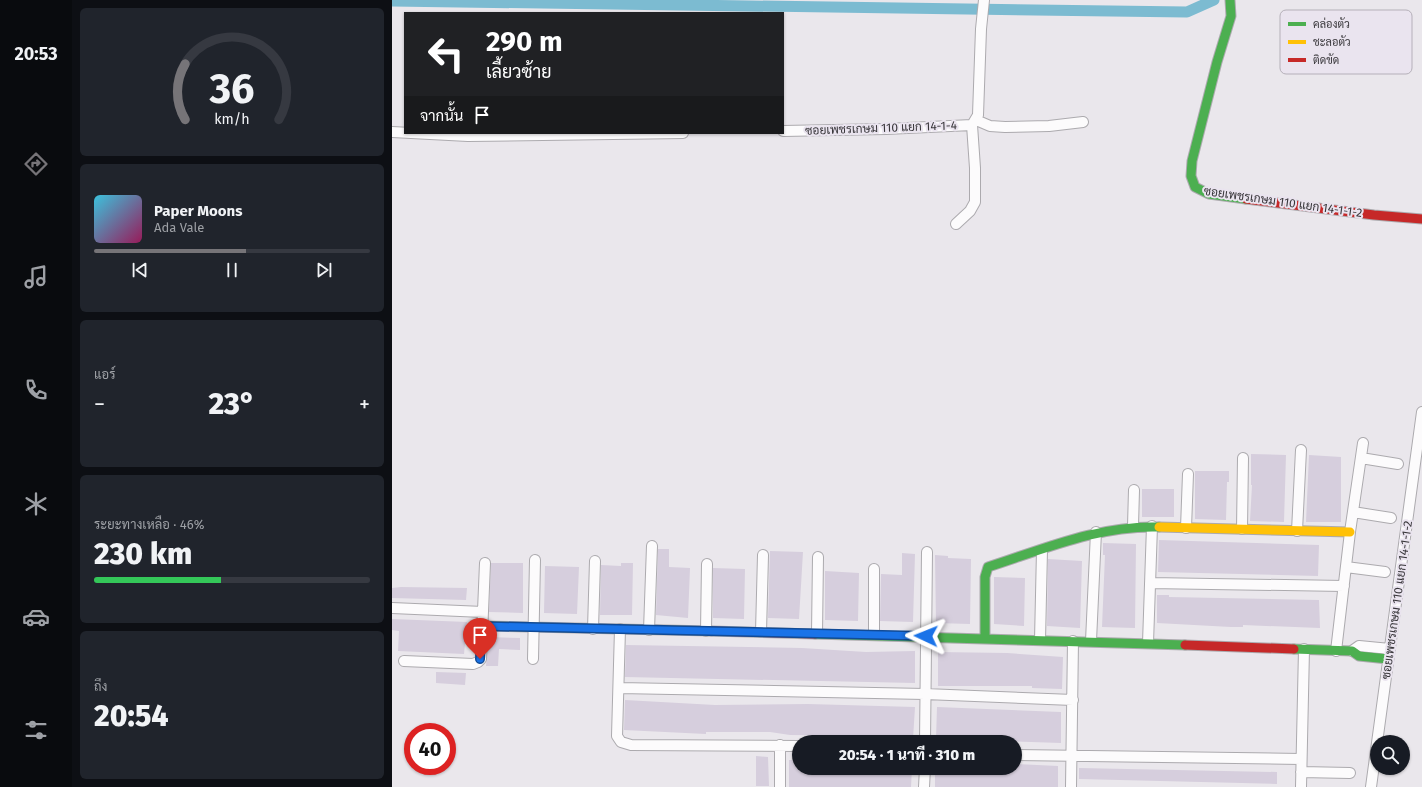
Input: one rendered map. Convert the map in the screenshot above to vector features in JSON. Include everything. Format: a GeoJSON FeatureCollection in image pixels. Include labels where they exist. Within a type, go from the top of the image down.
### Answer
{"type":"FeatureCollection","features":[{"type":"Feature","properties":{"kind":"street"},"geometry":{"type":"LineString","coordinates":[[956,224],[970,211],[975,202],[974,122],[978,115],[980,29],[984,0]]}},
{"type":"Feature","properties":{"kind":"street","name":"ซอยเพชรเกษม 110 แยก 14-1-1-2"},"geometry":{"type":"LineString","coordinates":[[1230,0],[1231,16],[1217,62],[1192,162],[1191,176],[1195,187],[1209,194],[1374,215],[1422,219]]}},
{"type":"Feature","properties":{"kind":"street"},"geometry":{"type":"LineString","coordinates":[[974,122],[990,126],[1005,127],[1049,126],[1083,122]]}},
{"type":"Feature","properties":{"kind":"street","name":"ซอยเพชรเกษม 110 แยก 14-1-4"},"geometry":{"type":"LineString","coordinates":[[784,131],[894,129],[974,122]]}},
{"type":"Feature","properties":{"kind":"street"},"geometry":{"type":"LineString","coordinates":[[392,132],[404,133]]}},
{"type":"Feature","properties":{"kind":"street"},"geometry":{"type":"LineString","coordinates":[[430,134],[468,136],[611,134]]}},
{"type":"Feature","properties":{"kind":"street","name":"ซอยเพชรเกษม 110 แยก 14-1-1-2"},"geometry":{"type":"LineString","coordinates":[[1371,787],[1422,412]]}},
{"type":"Feature","properties":{"kind":"street"},"geometry":{"type":"LineString","coordinates":[[1336,651],[1350,532],[1363,443]]}},
{"type":"Feature","properties":{"kind":"street"},"geometry":{"type":"LineString","coordinates":[[1297,531],[1301,450]]}},
{"type":"Feature","properties":{"kind":"street"},"geometry":{"type":"LineString","coordinates":[[1242,528],[1243,458]]}},
{"type":"Feature","properties":{"kind":"street"},"geometry":{"type":"LineString","coordinates":[[1360,458],[1398,464]]}},
{"type":"Feature","properties":{"kind":"street"},"geometry":{"type":"LineString","coordinates":[[1186,528],[1188,474]]}},
{"type":"Feature","properties":{"kind":"street"},"geometry":{"type":"LineString","coordinates":[[1133,526],[1134,490]]}},
{"type":"Feature","properties":{"kind":"street"},"geometry":{"type":"LineString","coordinates":[[1353,512],[1391,518]]}},
{"type":"Feature","properties":{"kind":"street"},"geometry":{"type":"LineString","coordinates":[[985,638],[986,577],[988,567],[1096,532],[1133,526],[1152,526],[1350,532]]}},
{"type":"Feature","properties":{"kind":"street"},"geometry":{"type":"LineString","coordinates":[[1148,643],[1152,526]]}},
{"type":"Feature","properties":{"kind":"street"},"geometry":{"type":"LineString","coordinates":[[1091,641],[1096,532]]}},
{"type":"Feature","properties":{"kind":"street"},"geometry":{"type":"LineString","coordinates":[[649,630],[652,546]]}},
{"type":"Feature","properties":{"kind":"street"},"geometry":{"type":"LineString","coordinates":[[1040,640],[1042,550]]}},
{"type":"Feature","properties":{"kind":"street"},"geometry":{"type":"LineString","coordinates":[[925,735],[927,552]]}},
{"type":"Feature","properties":{"kind":"street"},"geometry":{"type":"LineString","coordinates":[[761,632],[763,555]]}},
{"type":"Feature","properties":{"kind":"street"},"geometry":{"type":"LineString","coordinates":[[817,633],[818,557]]}},
{"type":"Feature","properties":{"kind":"street"},"geometry":{"type":"LineString","coordinates":[[533,659],[535,560]]}},
{"type":"Feature","properties":{"kind":"street"},"geometry":{"type":"LineString","coordinates":[[593,629],[595,561]]}},
{"type":"Feature","properties":{"kind":"street"},"geometry":{"type":"LineString","coordinates":[[404,661],[474,664],[478,662],[480,659],[483,612],[484,563]]}},
{"type":"Feature","properties":{"kind":"street"},"geometry":{"type":"LineString","coordinates":[[706,631],[707,564]]}},
{"type":"Feature","properties":{"kind":"street"},"geometry":{"type":"LineString","coordinates":[[1346,567],[1385,572]]}},
{"type":"Feature","properties":{"kind":"street"},"geometry":{"type":"LineString","coordinates":[[874,568],[874,635]]}},
{"type":"Feature","properties":{"kind":"street"},"geometry":{"type":"LineString","coordinates":[[1150,583],[1344,586]]}},
{"type":"Feature","properties":{"kind":"street"},"geometry":{"type":"LineString","coordinates":[[392,608],[483,612]]}},
{"type":"Feature","properties":{"kind":"street"},"geometry":{"type":"LineString","coordinates":[[482,626],[926,636],[1336,651],[1352,651],[1359,646],[1389,654]]}},
{"type":"Feature","properties":{"kind":"street"},"geometry":{"type":"LineString","coordinates":[[620,629],[618,740],[625,744],[792,746]]}},
{"type":"Feature","properties":{"kind":"street"},"geometry":{"type":"LineString","coordinates":[[1071,787],[1073,641]]}},
{"type":"Feature","properties":{"kind":"street"},"geometry":{"type":"LineString","coordinates":[[1301,787],[1304,649]]}},
{"type":"Feature","properties":{"kind":"street"},"geometry":{"type":"LineString","coordinates":[[619,688],[926,694],[1073,700]]}},
{"type":"Feature","properties":{"kind":"street"},"geometry":{"type":"LineString","coordinates":[[780,745],[780,787]]}},
{"type":"Feature","properties":{"kind":"street"},"geometry":{"type":"LineString","coordinates":[[1022,755],[1301,759]]}},
{"type":"Feature","properties":{"kind":"street"},"geometry":{"type":"LineString","coordinates":[[1301,772],[1350,773]]}},
{"type":"Feature","properties":{"kind":"street"},"geometry":{"type":"LineString","coordinates":[[924,787],[925,775]]}},
{"type":"Feature","properties":{"kind":"building"},"geometry":{"type":"Polygon","coordinates":[[[1251,454],[1286,455],[1284,522],[1250,521],[1252,485],[1251,454]]]}},
{"type":"Feature","properties":{"kind":"building"},"geometry":{"type":"Polygon","coordinates":[[[1309,455],[1341,457],[1341,522],[1306,522],[1309,455]]]}},
{"type":"Feature","properties":{"kind":"building"},"geometry":{"type":"Polygon","coordinates":[[[1195,471],[1229,471],[1229,482],[1227,482],[1226,520],[1195,519],[1195,471]]]}},
{"type":"Feature","properties":{"kind":"building"},"geometry":{"type":"Polygon","coordinates":[[[1142,489],[1174,489],[1174,517],[1142,517],[1142,489]]]}},
{"type":"Feature","properties":{"kind":"building"},"geometry":{"type":"Polygon","coordinates":[[[1159,540],[1319,545],[1318,576],[1158,572],[1159,540]]]}},
{"type":"Feature","properties":{"kind":"building"},"geometry":{"type":"Polygon","coordinates":[[[1103,543],[1136,544],[1135,628],[1102,627],[1105,555],[1103,555],[1103,543]]]}},
{"type":"Feature","properties":{"kind":"building"},"geometry":{"type":"Polygon","coordinates":[[[658,549],[669,549],[669,567],[690,568],[688,618],[656,615],[658,549]]]}},
{"type":"Feature","properties":{"kind":"building"},"geometry":{"type":"Polygon","coordinates":[[[770,551],[803,552],[799,619],[768,618],[770,551]]]}},
{"type":"Feature","properties":{"kind":"building"},"geometry":{"type":"Polygon","coordinates":[[[902,553],[915,554],[913,622],[880,621],[881,574],[902,575],[902,553]]]}},
{"type":"Feature","properties":{"kind":"building"},"geometry":{"type":"Polygon","coordinates":[[[935,555],[948,556],[948,558],[971,559],[970,624],[936,623],[935,555]]]}},
{"type":"Feature","properties":{"kind":"building"},"geometry":{"type":"Polygon","coordinates":[[[1048,559],[1082,561],[1080,628],[1047,626],[1048,559]]]}},
{"type":"Feature","properties":{"kind":"building"},"geometry":{"type":"Polygon","coordinates":[[[491,563],[523,563],[523,613],[489,612],[491,563]]]}},
{"type":"Feature","properties":{"kind":"building"},"geometry":{"type":"Polygon","coordinates":[[[621,563],[633,563],[632,615],[600,615],[601,565],[621,566],[621,563]]]}},
{"type":"Feature","properties":{"kind":"building"},"geometry":{"type":"Polygon","coordinates":[[[545,566],[579,567],[577,614],[544,613],[545,566]]]}},
{"type":"Feature","properties":{"kind":"building"},"geometry":{"type":"Polygon","coordinates":[[[713,568],[745,569],[744,619],[713,618],[713,568]]]}},
{"type":"Feature","properties":{"kind":"building"},"geometry":{"type":"Polygon","coordinates":[[[825,571],[859,573],[858,621],[825,620],[825,571]]]}},
{"type":"Feature","properties":{"kind":"building"},"geometry":{"type":"Polygon","coordinates":[[[994,577],[1025,578],[1024,626],[994,624],[994,577]]]}},
{"type":"Feature","properties":{"kind":"building"},"geometry":{"type":"Polygon","coordinates":[[[392,588],[467,588],[466,600],[392,598],[392,588]]]}},
{"type":"Feature","properties":{"kind":"building"},"geometry":{"type":"Polygon","coordinates":[[[1157,595],[1169,595],[1169,597],[1319,600],[1320,628],[1243,625],[1243,627],[1231,627],[1157,623],[1157,595]]]}},
{"type":"Feature","properties":{"kind":"building"},"geometry":{"type":"Polygon","coordinates":[[[392,619],[467,622],[464,654],[398,651],[399,631],[392,630],[392,619]]]}},
{"type":"Feature","properties":{"kind":"building"},"geometry":{"type":"Polygon","coordinates":[[[488,637],[520,638],[520,650],[499,649],[498,666],[486,666],[488,637]]]}},
{"type":"Feature","properties":{"kind":"building"},"geometry":{"type":"Polygon","coordinates":[[[626,645],[802,648],[866,652],[915,651],[915,683],[625,677],[626,645]]]}},
{"type":"Feature","properties":{"kind":"building"},"geometry":{"type":"Polygon","coordinates":[[[938,652],[1007,653],[1063,657],[1062,689],[1032,688],[1032,686],[938,686],[938,652]]]}},
{"type":"Feature","properties":{"kind":"building"},"geometry":{"type":"Polygon","coordinates":[[[436,672],[466,673],[465,685],[436,683],[436,672]]]}},
{"type":"Feature","properties":{"kind":"building"},"geometry":{"type":"Polygon","coordinates":[[[625,700],[715,705],[808,704],[915,707],[913,735],[790,735],[770,732],[706,732],[706,734],[624,730],[625,700]]]}},
{"type":"Feature","properties":{"kind":"building"},"geometry":{"type":"Polygon","coordinates":[[[937,707],[1061,712],[1061,743],[1022,742],[1022,735],[936,735],[937,707]]]}},
{"type":"Feature","properties":{"kind":"building"},"geometry":{"type":"Polygon","coordinates":[[[756,756],[768,757],[769,786],[756,786],[756,756]]]}},
{"type":"Feature","properties":{"kind":"building"},"geometry":{"type":"Polygon","coordinates":[[[789,760],[792,760],[792,775],[912,775],[911,787],[789,787],[789,760]]]}},
{"type":"Feature","properties":{"kind":"building"},"geometry":{"type":"Polygon","coordinates":[[[1022,764],[1058,766],[1058,787],[935,787],[935,775],[1022,775],[1022,764]]]}},
{"type":"Feature","properties":{"kind":"building"},"geometry":{"type":"Polygon","coordinates":[[[1079,768],[1277,772],[1277,784],[1079,779],[1079,768]]]}},
{"type":"Feature","properties":{"kind":"waterway"},"geometry":{"type":"LineString","coordinates":[[392,1],[1187,12],[1214,0]]}},
{"type":"Feature","properties":{"kind":"traffic: fast"},"geometry":{"type":"LineString","coordinates":[[1230,0],[1231,16],[1217,62],[1192,161],[1191,176],[1195,187],[1209,194],[1246,199]]}},
{"type":"Feature","properties":{"kind":"traffic: fast"},"geometry":{"type":"LineString","coordinates":[[985,638],[985,577],[988,567],[1093,534],[1137,527],[1159,527]]}},
{"type":"Feature","properties":{"kind":"traffic: fast"},"geometry":{"type":"LineString","coordinates":[[815,634],[1185,645]]}},
{"type":"Feature","properties":{"kind":"traffic: fast"},"geometry":{"type":"LineString","coordinates":[[1294,649],[1352,651],[1359,656],[1388,659]]}},
{"type":"Feature","properties":{"kind":"traffic: slow"},"geometry":{"type":"LineString","coordinates":[[1159,527],[1350,532]]}},
{"type":"Feature","properties":{"kind":"traffic: slow"},"geometry":{"type":"LineString","coordinates":[[482,626],[711,631]]}},
{"type":"Feature","properties":{"kind":"traffic: jam"},"geometry":{"type":"LineString","coordinates":[[1246,199],[1374,215],[1422,219]]}},
{"type":"Feature","properties":{"kind":"traffic: jam"},"geometry":{"type":"LineString","coordinates":[[711,631],[815,634]]}},
{"type":"Feature","properties":{"kind":"traffic: jam"},"geometry":{"type":"LineString","coordinates":[[1185,645],[1294,649]]}},
{"type":"Feature","properties":{"kind":"route"},"geometry":{"type":"LineString","coordinates":[[480,659],[482,626],[926,636]]}}]}
